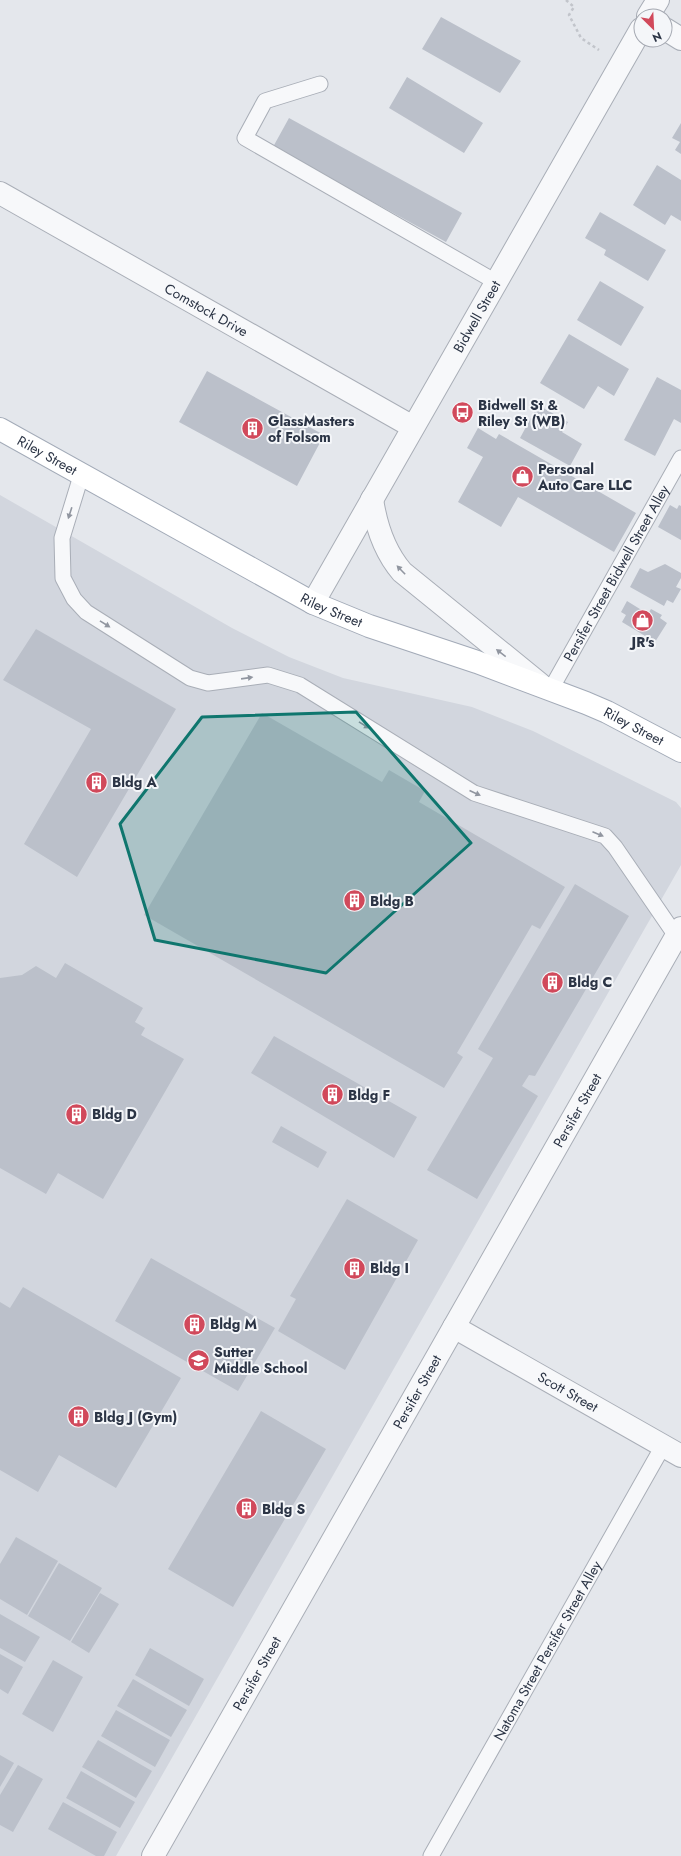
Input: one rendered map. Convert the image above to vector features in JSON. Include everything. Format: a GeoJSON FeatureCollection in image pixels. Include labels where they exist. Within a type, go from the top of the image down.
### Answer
{"type":"FeatureCollection","features":[{"type":"Feature","properties":{"kind":"main road","name":"Riley Street"},"geometry":{"type":"LineString","coordinates":[[0,429],[81,476],[312,603],[369,626],[547,688],[607,712],[681,750]]}},
{"type":"Feature","properties":{"kind":"main road"},"geometry":{"type":"LineString","coordinates":[[0,434],[29,446]]}},
{"type":"Feature","properties":{"kind":"street","name":"Bidwell Street"},"geometry":{"type":"LineString","coordinates":[[312,603],[633,43]]}},
{"type":"Feature","properties":{"kind":"street","name":"Comstock Drive"},"geometry":{"type":"LineString","coordinates":[[0,193],[413,427]]}},
{"type":"Feature","properties":{"kind":"street"},"geometry":{"type":"LineString","coordinates":[[372,499],[381,537],[387,552],[402,572],[547,688]]}},
{"type":"Feature","properties":{"kind":"street","name":"Persifer Street"},"geometry":{"type":"LineString","coordinates":[[153,1856],[679,932]]}},
{"type":"Feature","properties":{"kind":"street","name":"Scott Street"},"geometry":{"type":"LineString","coordinates":[[454,1327],[672,1451]]}},
{"type":"Feature","properties":{"kind":"lane"},"geometry":{"type":"LineString","coordinates":[[320,84],[265,101],[245,138],[496,282]]}},
{"type":"Feature","properties":{"kind":"lane","name":"Persifer Street Bidwell Street Alley"},"geometry":{"type":"LineString","coordinates":[[547,688],[681,458]]}},
{"type":"Feature","properties":{"kind":"lane"},"geometry":{"type":"LineString","coordinates":[[81,476],[62,538],[63,578],[74,599],[86,612],[190,678],[208,684],[268,675],[300,685],[474,793],[605,836],[615,847],[679,932]]}},
{"type":"Feature","properties":{"kind":"lane","name":"Natoma Street Persifer Street Alley"},"geometry":{"type":"LineString","coordinates":[[430,1856],[672,1451]]}},
{"type":"Feature","properties":{"kind":"path"},"geometry":{"type":"LineString","coordinates":[[566,0],[574,7],[569,16],[581,38],[621,64]]}},
{"type":"Feature","properties":{"kind":"highlighted area"},"geometry":{"type":"Polygon","coordinates":[[[356,712],[471,843],[326,973],[155,940],[120,824],[202,717],[356,712]]]}},
{"type":"Feature","properties":{"kind":"shaded area","name":"Sutter Middle School"},"geometry":{"type":"Polygon","coordinates":[[[0,495],[232,628],[289,657],[343,678],[472,707],[533,731],[676,802],[681,808],[681,865],[116,1856],[0,1856],[0,495]]]}},
{"type":"Feature","properties":{"kind":"building"},"geometry":{"type":"Polygon","coordinates":[[[441,17],[521,61],[500,93],[422,49],[441,17]]]}},
{"type":"Feature","properties":{"kind":"building"},"geometry":{"type":"Polygon","coordinates":[[[407,77],[483,123],[464,153],[389,108],[407,77]]]}},
{"type":"Feature","properties":{"kind":"building"},"geometry":{"type":"Polygon","coordinates":[[[289,118],[462,213],[446,242],[273,147],[289,118]]]}},
{"type":"Feature","properties":{"kind":"building"},"geometry":{"type":"Polygon","coordinates":[[[681,123],[681,154],[675,150],[680,142],[672,138],[681,123]]]}},
{"type":"Feature","properties":{"kind":"building"},"geometry":{"type":"Polygon","coordinates":[[[657,165],[681,180],[681,221],[671,215],[665,225],[633,205],[657,165]]]}},
{"type":"Feature","properties":{"kind":"building"},"geometry":{"type":"Polygon","coordinates":[[[600,212],[666,250],[648,281],[604,255],[606,250],[585,238],[600,212]]]}},
{"type":"Feature","properties":{"kind":"building"},"geometry":{"type":"Polygon","coordinates":[[[600,281],[644,307],[621,346],[577,320],[600,281]]]}},
{"type":"Feature","properties":{"kind":"building"},"geometry":{"type":"Polygon","coordinates":[[[569,334],[629,369],[614,396],[598,386],[584,409],[540,383],[569,334]]]}},
{"type":"Feature","properties":{"kind":"building","name":"GlassMasters of Folsom"},"geometry":{"type":"Polygon","coordinates":[[[207,371],[324,435],[297,486],[179,422],[207,371]]]}},
{"type":"Feature","properties":{"kind":"building"},"geometry":{"type":"Polygon","coordinates":[[[657,377],[681,390],[681,423],[674,419],[655,456],[624,440],[657,377]]]}},
{"type":"Feature","properties":{"kind":"building"},"geometry":{"type":"Polygon","coordinates":[[[538,405],[568,422],[562,432],[582,444],[570,466],[520,438],[538,405]]]}},
{"type":"Feature","properties":{"kind":"building","name":"Personal Auto Care LLC"},"geometry":{"type":"Polygon","coordinates":[[[478,428],[496,439],[499,434],[636,513],[614,552],[518,497],[501,527],[458,502],[483,457],[467,448],[478,428]]]}},
{"type":"Feature","properties":{"kind":"building"},"geometry":{"type":"Polygon","coordinates":[[[670,505],[677,509],[679,505],[681,506],[681,540],[658,527],[670,505]]]}},
{"type":"Feature","properties":{"kind":"building"},"geometry":{"type":"Polygon","coordinates":[[[665,564],[681,573],[681,578],[676,587],[681,589],[673,603],[667,600],[664,606],[630,587],[640,568],[648,572],[665,564]]]}},
{"type":"Feature","properties":{"kind":"building","name":"JR's"},"geometry":{"type":"Polygon","coordinates":[[[627,601],[648,614],[651,609],[662,615],[660,618],[667,623],[655,642],[622,622],[626,615],[621,612],[627,601]]]}},
{"type":"Feature","properties":{"kind":"building","name":"Bldg A"},"geometry":{"type":"Polygon","coordinates":[[[36,629],[176,709],[77,877],[24,844],[91,729],[3,680],[36,629]]]}},
{"type":"Feature","properties":{"kind":"building","name":"Bldg B"},"geometry":{"type":"Polygon","coordinates":[[[262,713],[382,782],[389,770],[425,791],[419,802],[565,887],[540,929],[532,925],[457,1053],[463,1057],[444,1088],[144,915],[262,713]]]}},
{"type":"Feature","properties":{"kind":"building","name":"Bldg C"},"geometry":{"type":"Polygon","coordinates":[[[575,884],[629,916],[535,1076],[529,1075],[522,1086],[538,1096],[477,1199],[427,1170],[493,1058],[478,1049],[575,884]]]}},
{"type":"Feature","properties":{"kind":"building","name":"Bldg D"},"geometry":{"type":"Polygon","coordinates":[[[65,963],[143,1008],[135,1022],[145,1028],[141,1035],[184,1059],[103,1199],[58,1173],[46,1194],[0,1168],[0,978],[22,975],[36,966],[56,978],[65,963]]]}},
{"type":"Feature","properties":{"kind":"building","name":"Bldg F"},"geometry":{"type":"Polygon","coordinates":[[[274,1036],[417,1117],[394,1158],[251,1073],[274,1036]]]}},
{"type":"Feature","properties":{"kind":"building"},"geometry":{"type":"Polygon","coordinates":[[[281,1126],[327,1152],[318,1168],[272,1142],[281,1126]]]}},
{"type":"Feature","properties":{"kind":"building","name":"Bldg I"},"geometry":{"type":"Polygon","coordinates":[[[347,1199],[418,1240],[345,1370],[278,1331],[296,1299],[290,1296],[347,1199]]]}},
{"type":"Feature","properties":{"kind":"building","name":"Bldg M"},"geometry":{"type":"Polygon","coordinates":[[[151,1258],[275,1328],[238,1391],[115,1321],[151,1258]]]}},
{"type":"Feature","properties":{"kind":"building","name":"Bldg J (Gym)"},"geometry":{"type":"Polygon","coordinates":[[[23,1287],[181,1378],[116,1488],[59,1455],[38,1492],[0,1470],[0,1302],[10,1308],[23,1287]]]}},
{"type":"Feature","properties":{"kind":"building","name":"Bldg S"},"geometry":{"type":"Polygon","coordinates":[[[261,1411],[326,1449],[233,1607],[168,1569],[261,1411]]]}},
{"type":"Feature","properties":{"kind":"building"},"geometry":{"type":"Polygon","coordinates":[[[16,1537],[58,1561],[27,1615],[0,1599],[0,1564],[16,1537]]]}},
{"type":"Feature","properties":{"kind":"building"},"geometry":{"type":"Polygon","coordinates":[[[59,1563],[102,1588],[70,1641],[28,1616],[59,1563]]]}},
{"type":"Feature","properties":{"kind":"building"},"geometry":{"type":"Polygon","coordinates":[[[100,1593],[119,1604],[89,1653],[71,1642],[100,1593]]]}},
{"type":"Feature","properties":{"kind":"building"},"geometry":{"type":"Polygon","coordinates":[[[0,1614],[40,1637],[25,1662],[0,1648],[0,1614]]]}},
{"type":"Feature","properties":{"kind":"building"},"geometry":{"type":"Polygon","coordinates":[[[150,1648],[204,1679],[189,1706],[135,1675],[150,1648]]]}},
{"type":"Feature","properties":{"kind":"building"},"geometry":{"type":"Polygon","coordinates":[[[0,1654],[23,1667],[8,1694],[0,1689],[0,1654]]]}},
{"type":"Feature","properties":{"kind":"building"},"geometry":{"type":"Polygon","coordinates":[[[53,1660],[83,1677],[53,1732],[22,1714],[53,1660]]]}},
{"type":"Feature","properties":{"kind":"building"},"geometry":{"type":"Polygon","coordinates":[[[133,1679],[187,1710],[171,1737],[117,1706],[133,1679]]]}},
{"type":"Feature","properties":{"kind":"building"},"geometry":{"type":"Polygon","coordinates":[[[116,1710],[170,1740],[155,1767],[101,1736],[116,1710]]]}},
{"type":"Feature","properties":{"kind":"building"},"geometry":{"type":"Polygon","coordinates":[[[98,1740],[152,1771],[136,1798],[82,1767],[98,1740]]]}},
{"type":"Feature","properties":{"kind":"building"},"geometry":{"type":"Polygon","coordinates":[[[0,1755],[14,1763],[0,1787],[0,1755]]]}},
{"type":"Feature","properties":{"kind":"building"},"geometry":{"type":"Polygon","coordinates":[[[18,1765],[43,1779],[13,1832],[0,1825],[0,1795],[18,1765]]]}},
{"type":"Feature","properties":{"kind":"building"},"geometry":{"type":"Polygon","coordinates":[[[81,1771],[135,1802],[120,1828],[66,1798],[81,1771]]]}},
{"type":"Feature","properties":{"kind":"building"},"geometry":{"type":"Polygon","coordinates":[[[63,1802],[117,1832],[104,1856],[96,1856],[48,1829],[63,1802]]]}},
{"type":"Feature","properties":{"kind":"place","name":"Bidwell St & Riley St (WB)"},"geometry":{"type":"Point","coordinates":[463,413]}},
{"type":"Feature","properties":{"kind":"place","name":"GlassMasters of Folsom"},"geometry":{"type":"Point","coordinates":[252,429]}},
{"type":"Feature","properties":{"kind":"place","name":"Personal Auto Care LLC"},"geometry":{"type":"Point","coordinates":[523,477]}},
{"type":"Feature","properties":{"kind":"place","name":"JR's"},"geometry":{"type":"Point","coordinates":[643,620]}},
{"type":"Feature","properties":{"kind":"place","name":"Bldg A"},"geometry":{"type":"Point","coordinates":[97,782]}},
{"type":"Feature","properties":{"kind":"place","name":"Bldg B"},"geometry":{"type":"Point","coordinates":[354,901]}},
{"type":"Feature","properties":{"kind":"place","name":"Bldg C"},"geometry":{"type":"Point","coordinates":[553,982]}},
{"type":"Feature","properties":{"kind":"place","name":"Bldg F"},"geometry":{"type":"Point","coordinates":[333,1095]}},
{"type":"Feature","properties":{"kind":"place","name":"Bldg D"},"geometry":{"type":"Point","coordinates":[76,1114]}},
{"type":"Feature","properties":{"kind":"place","name":"Bldg I"},"geometry":{"type":"Point","coordinates":[354,1268]}},
{"type":"Feature","properties":{"kind":"place","name":"Bldg M"},"geometry":{"type":"Point","coordinates":[195,1324]}},
{"type":"Feature","properties":{"kind":"place","name":"Sutter Middle School"},"geometry":{"type":"Point","coordinates":[199,1360]}},
{"type":"Feature","properties":{"kind":"place","name":"Bldg J (Gym)"},"geometry":{"type":"Point","coordinates":[79,1417]}},
{"type":"Feature","properties":{"kind":"place","name":"Bldg S"},"geometry":{"type":"Point","coordinates":[247,1509]}}]}
